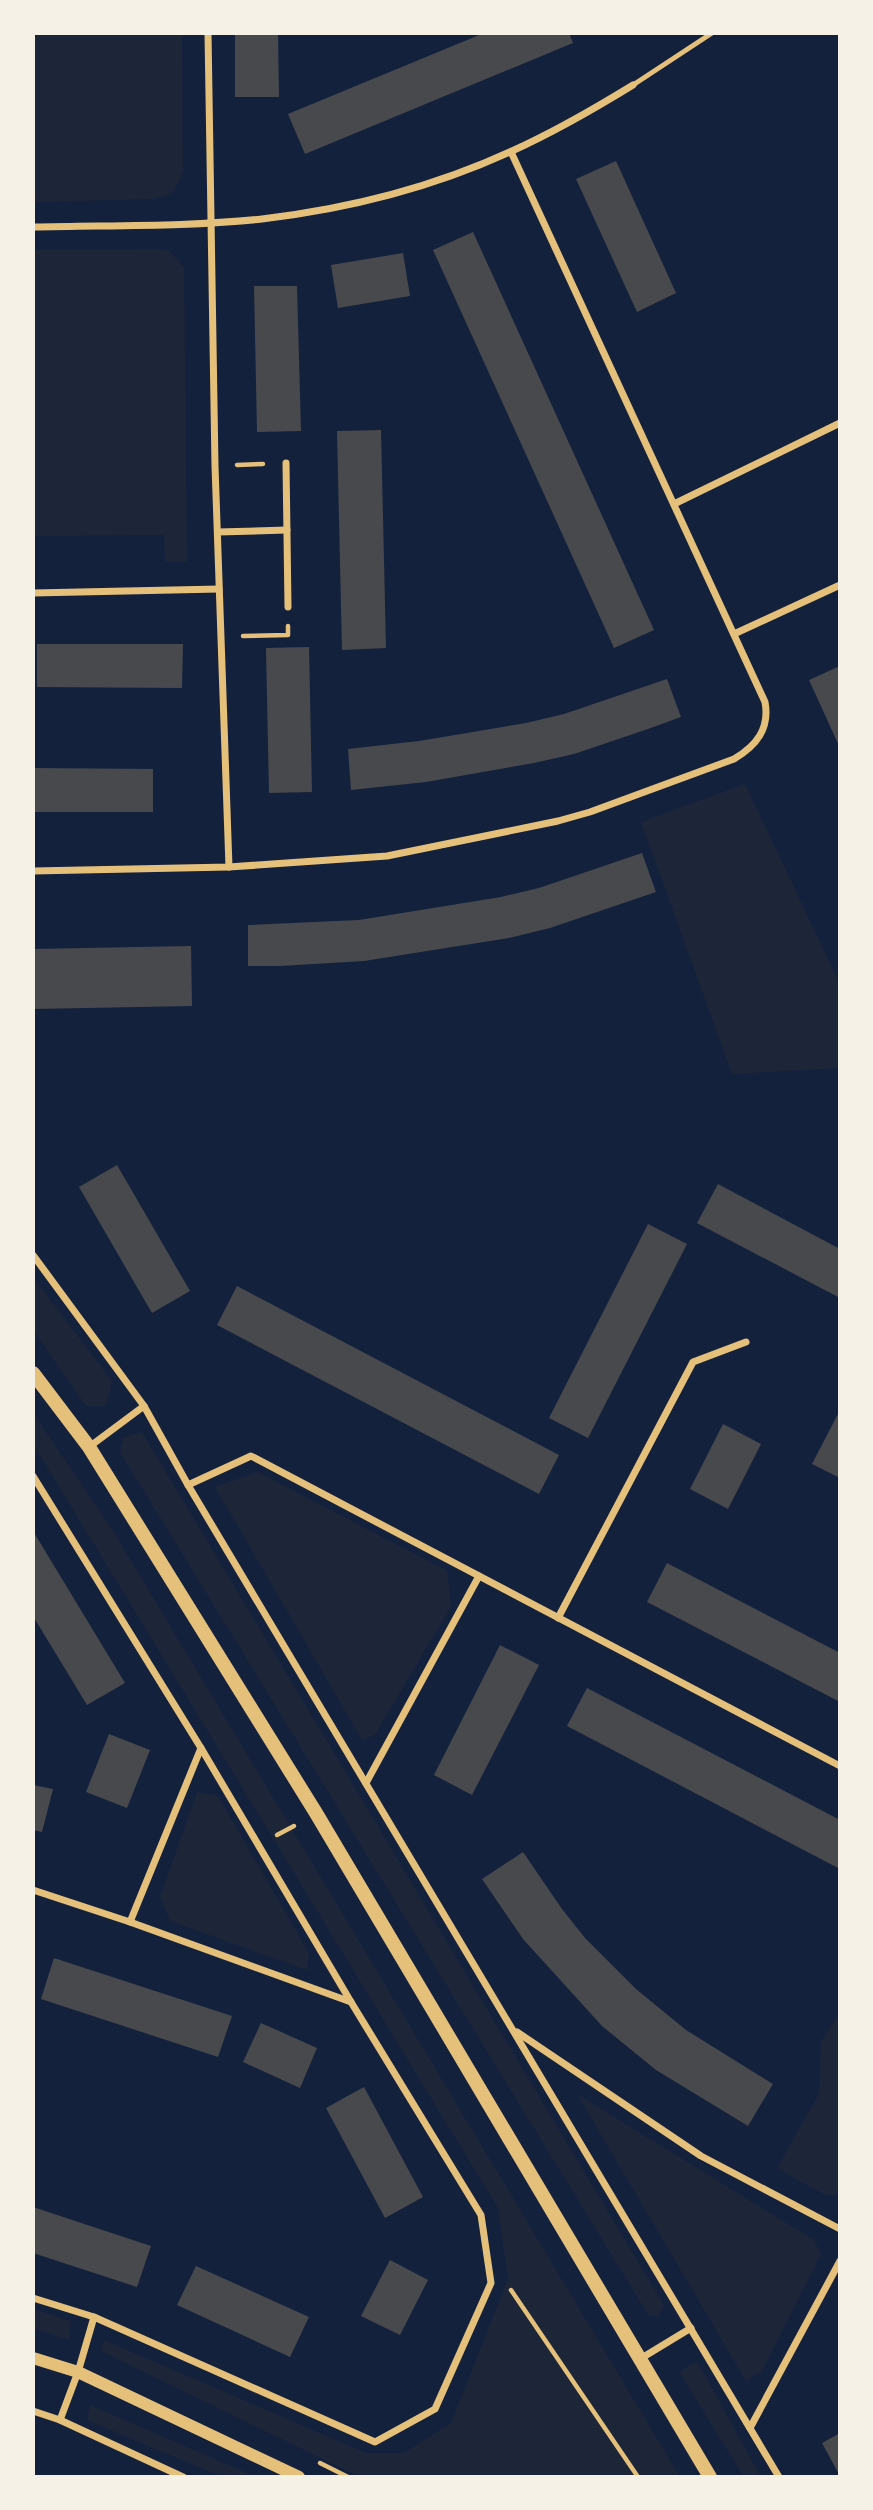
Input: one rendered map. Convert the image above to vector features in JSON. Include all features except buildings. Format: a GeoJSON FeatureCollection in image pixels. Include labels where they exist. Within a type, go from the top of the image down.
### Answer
{"type":"FeatureCollection","features":[{"type":"Feature","properties":{"kind":"main road"},"geometry":{"type":"LineString","coordinates":[[33,1373],[89,1447],[308,1801],[710,2477]]}},
{"type":"Feature","properties":{"kind":"street"},"geometry":{"type":"LineString","coordinates":[[208,33],[215,466],[229,867]]}},
{"type":"Feature","properties":{"kind":"street"},"geometry":{"type":"LineString","coordinates":[[33,227],[211,223],[264,218],[387,196],[454,175],[511,152],[576,119],[633,85]]}},
{"type":"Feature","properties":{"kind":"street"},"geometry":{"type":"LineString","coordinates":[[33,871],[229,867],[387,856],[542,825],[590,812],[734,760],[758,740],[768,716],[765,702],[511,152]]}},
{"type":"Feature","properties":{"kind":"street"},"geometry":{"type":"LineString","coordinates":[[674,504],[840,423]]}},
{"type":"Feature","properties":{"kind":"street"},"geometry":{"type":"LineString","coordinates":[[286,463],[288,607]]}},
{"type":"Feature","properties":{"kind":"street"},"geometry":{"type":"LineString","coordinates":[[218,532],[287,530]]}},
{"type":"Feature","properties":{"kind":"street"},"geometry":{"type":"LineString","coordinates":[[734,634],[840,585]]}},
{"type":"Feature","properties":{"kind":"street"},"geometry":{"type":"LineString","coordinates":[[33,593],[219,589]]}},
{"type":"Feature","properties":{"kind":"street"},"geometry":{"type":"LineString","coordinates":[[33,1255],[144,1406],[188,1485],[779,2477]]}},
{"type":"Feature","properties":{"kind":"street"},"geometry":{"type":"LineString","coordinates":[[558,1618],[692,1362],[746,1342]]}},
{"type":"Feature","properties":{"kind":"street"},"geometry":{"type":"LineString","coordinates":[[89,1447],[144,1406]]}},
{"type":"Feature","properties":{"kind":"street"},"geometry":{"type":"LineString","coordinates":[[188,1485],[251,1456],[840,1766]]}},
{"type":"Feature","properties":{"kind":"street"},"geometry":{"type":"LineString","coordinates":[[33,1476],[201,1748],[481,2215],[491,2283],[435,2409],[375,2442],[94,2317],[33,2298]]}},
{"type":"Feature","properties":{"kind":"street"},"geometry":{"type":"LineString","coordinates":[[366,1783],[479,1576]]}},
{"type":"Feature","properties":{"kind":"street"},"geometry":{"type":"LineString","coordinates":[[130,1922],[201,1748]]}},
{"type":"Feature","properties":{"kind":"street"},"geometry":{"type":"LineString","coordinates":[[33,1890],[351,2002]]}},
{"type":"Feature","properties":{"kind":"street"},"geometry":{"type":"LineString","coordinates":[[513,2030],[701,2156],[840,2229]]}},
{"type":"Feature","properties":{"kind":"street"},"geometry":{"type":"LineString","coordinates":[[750,2428],[840,2261]]}},
{"type":"Feature","properties":{"kind":"street"},"geometry":{"type":"LineString","coordinates":[[60,2420],[94,2317]]}},
{"type":"Feature","properties":{"kind":"street"},"geometry":{"type":"LineString","coordinates":[[640,2359],[691,2328]]}},
{"type":"Feature","properties":{"kind":"street"},"geometry":{"type":"LineString","coordinates":[[33,2358],[78,2372],[299,2477]]}},
{"type":"Feature","properties":{"kind":"street"},"geometry":{"type":"LineString","coordinates":[[33,2411],[60,2420],[183,2477]]}},
{"type":"Feature","properties":{"kind":"lane"},"geometry":{"type":"LineString","coordinates":[[633,85],[712,33]]}},
{"type":"Feature","properties":{"kind":"path"},"geometry":{"type":"LineString","coordinates":[[215,466],[286,463]]}},
{"type":"Feature","properties":{"kind":"path"},"geometry":{"type":"LineString","coordinates":[[221,636],[288,635],[288,607]]}},
{"type":"Feature","properties":{"kind":"path"},"geometry":{"type":"LineString","coordinates":[[491,2283],[512,2290],[638,2477]]}},
{"type":"Feature","properties":{"kind":"shaded area"},"geometry":{"type":"Polygon","coordinates":[[[33,33],[182,33],[183,170],[174,190],[152,199],[33,202],[33,33]]]}},
{"type":"Feature","properties":{"kind":"shaded area"},"geometry":{"type":"Polygon","coordinates":[[[33,250],[169,251],[184,267],[187,562],[165,562],[164,535],[33,536],[33,250]]]}},
{"type":"Feature","properties":{"kind":"shaded area"},"geometry":{"type":"Polygon","coordinates":[[[745,784],[840,984],[840,1068],[732,1074],[641,822],[745,784]]]}},
{"type":"Feature","properties":{"kind":"shaded area"},"geometry":{"type":"Polygon","coordinates":[[[33,1277],[112,1381],[106,1406],[86,1406],[33,1330],[33,1277]]]}},
{"type":"Feature","properties":{"kind":"shaded area"},"geometry":{"type":"Polygon","coordinates":[[[33,1413],[115,1534],[680,2477],[360,2477],[101,2351],[104,2340],[366,2453],[404,2453],[451,2423],[508,2279],[498,2208],[33,1444],[33,1413]]]}},
{"type":"Feature","properties":{"kind":"shaded area"},"geometry":{"type":"Polygon","coordinates":[[[142,1432],[664,2305],[659,2316],[649,2316],[120,1452],[123,1438],[142,1432]]]}},
{"type":"Feature","properties":{"kind":"shaded area"},"geometry":{"type":"Polygon","coordinates":[[[258,1472],[447,1571],[451,1606],[375,1735],[362,1740],[215,1487],[258,1472]]]}},
{"type":"Feature","properties":{"kind":"shaded area"},"geometry":{"type":"Polygon","coordinates":[[[197,1792],[218,1796],[309,1953],[307,1970],[170,1921],[160,1897],[197,1792]]]}},
{"type":"Feature","properties":{"kind":"shaded area"},"geometry":{"type":"Polygon","coordinates":[[[840,2014],[840,2194],[827,2196],[777,2168],[819,2094],[821,2041],[840,2014]]]}},
{"type":"Feature","properties":{"kind":"shaded area"},"geometry":{"type":"Polygon","coordinates":[[[577,2094],[814,2240],[821,2254],[762,2371],[746,2381],[577,2094]]]}},
{"type":"Feature","properties":{"kind":"shaded area"},"geometry":{"type":"Polygon","coordinates":[[[33,2309],[71,2321],[69,2340],[33,2328],[33,2309]]]}},
{"type":"Feature","properties":{"kind":"shaded area"},"geometry":{"type":"Polygon","coordinates":[[[697,2361],[761,2477],[744,2477],[679,2372],[697,2361]]]}},
{"type":"Feature","properties":{"kind":"shaded area"},"geometry":{"type":"Polygon","coordinates":[[[90,2405],[256,2477],[222,2477],[87,2420],[90,2405]]]}}]}
